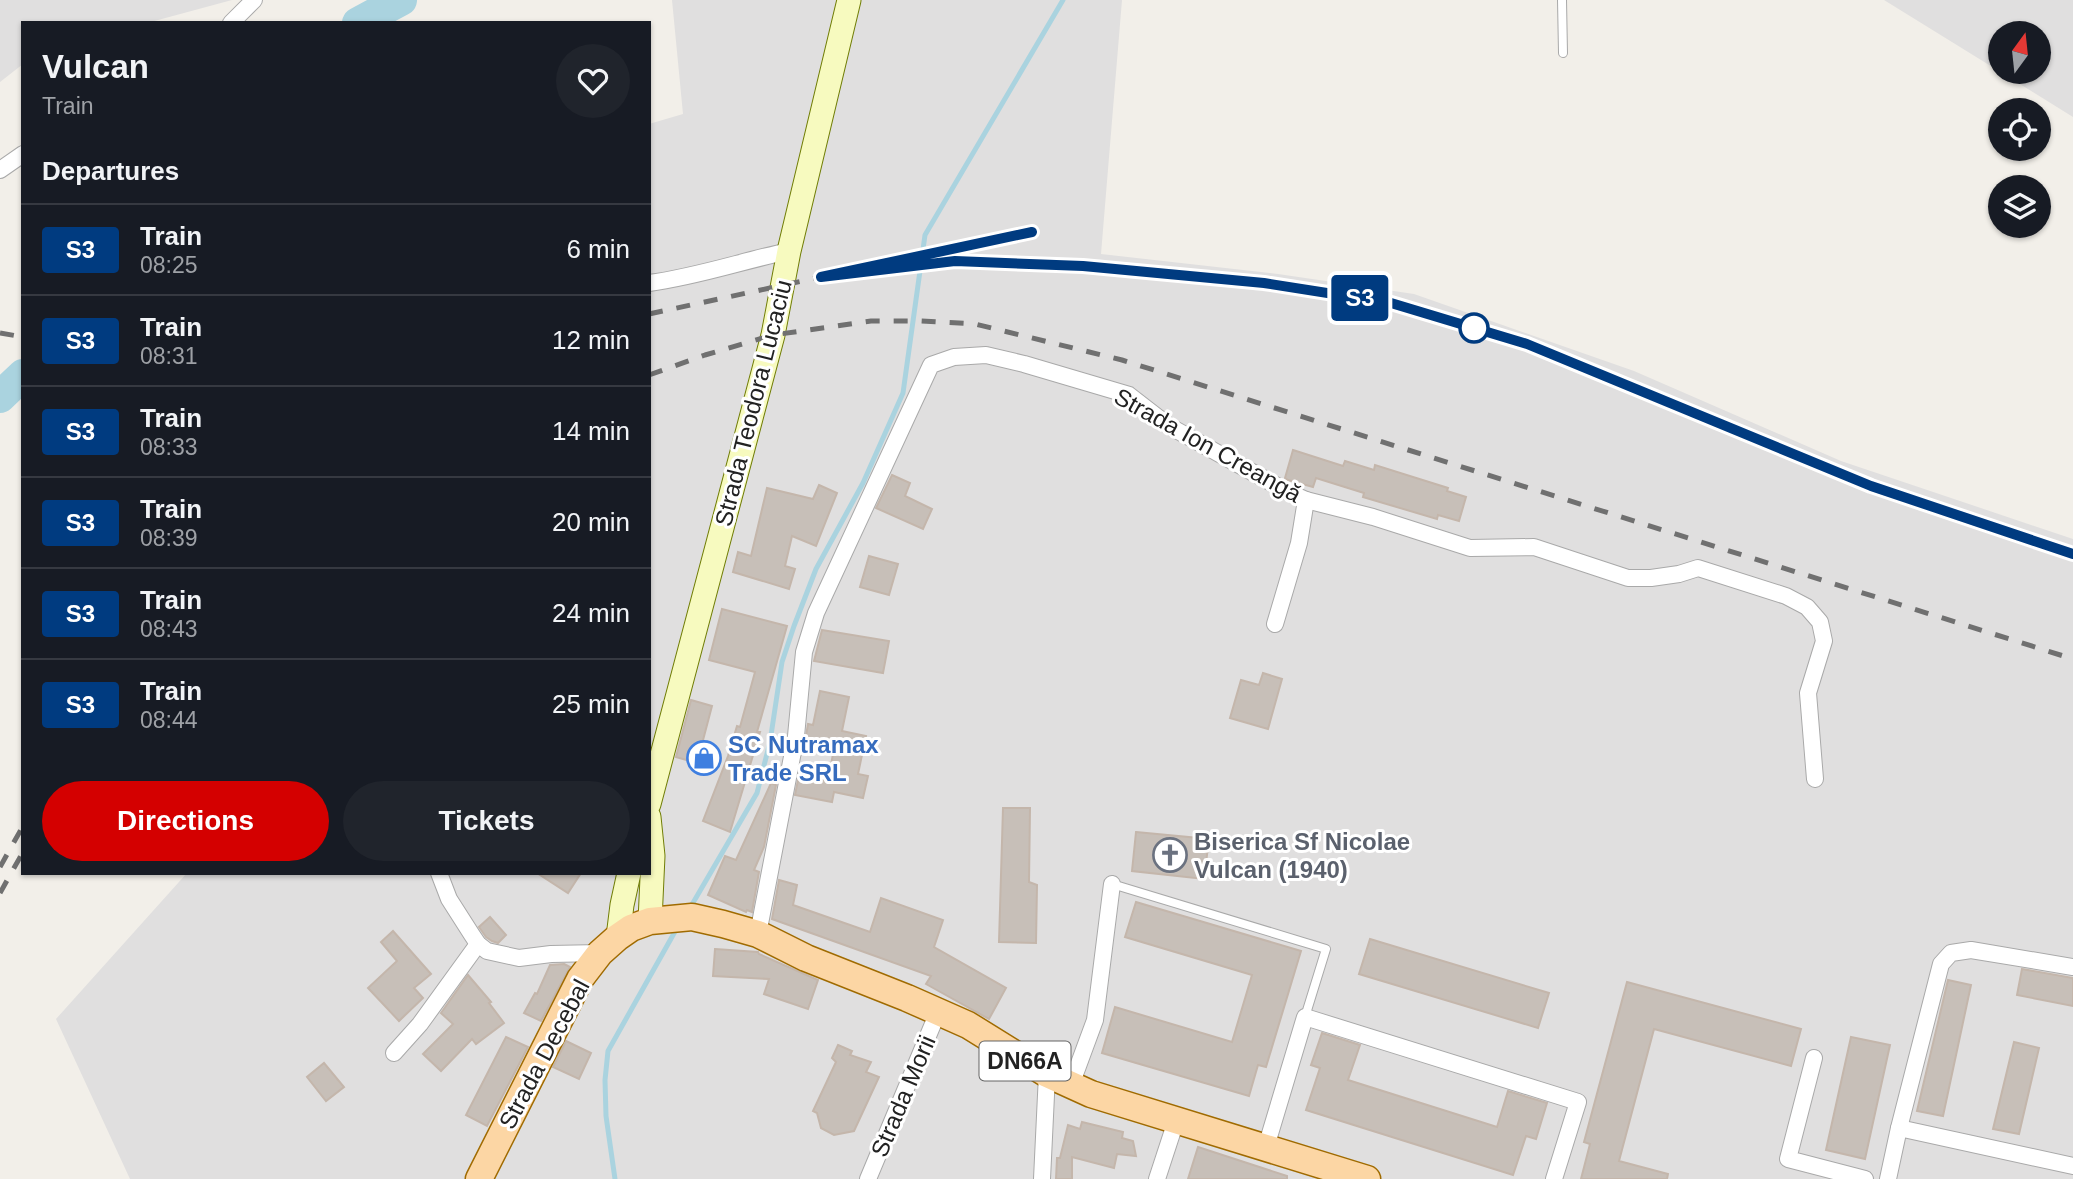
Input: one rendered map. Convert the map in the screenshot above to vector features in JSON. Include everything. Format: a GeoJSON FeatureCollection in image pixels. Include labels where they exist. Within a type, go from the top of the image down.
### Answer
{"type":"FeatureCollection","features":[{"type":"Feature","properties":{"kind":"main road","name":"Strada Teodora Lucaciu"},"geometry":{"type":"LineString","coordinates":[[651,796],[773,335],[789,251],[849,0]]}},
{"type":"Feature","properties":{"kind":"main road"},"geometry":{"type":"LineString","coordinates":[[650,920],[653,856],[651,836]]}},
{"type":"Feature","properties":{"kind":"main road"},"geometry":{"type":"LineString","coordinates":[[609,945],[629,875]]}},
{"type":"Feature","properties":{"kind":"main road","name":"DN66A"},"geometry":{"type":"LineString","coordinates":[[609,945],[631,928],[650,920],[685,917],[758,934],[806,958],[907,998],[968,1026],[1047,1074],[1091,1094],[1367,1179]]}},
{"type":"Feature","properties":{"kind":"main road","name":"Strada Decebal"},"geometry":{"type":"LineString","coordinates":[[479,1179],[569,998],[580,979],[609,945]]}},
{"type":"Feature","properties":{"kind":"street"},"geometry":{"type":"LineString","coordinates":[[233,21],[254,0]]}},
{"type":"Feature","properties":{"kind":"street"},"geometry":{"type":"LineString","coordinates":[[0,170],[21,155]]}},
{"type":"Feature","properties":{"kind":"street"},"geometry":{"type":"LineString","coordinates":[[651,283],[789,251]]}},
{"type":"Feature","properties":{"kind":"street","name":"Strada Ion Creangă"},"geometry":{"type":"LineString","coordinates":[[758,934],[796,736],[804,652],[816,613],[931,365],[954,357],[986,355],[1129,395],[1169,426],[1306,500],[1373,517],[1470,548],[1534,547],[1629,578],[1651,579],[1698,568],[1786,596],[1807,607],[1820,622],[1824,641],[1808,692],[1815,779]]}},
{"type":"Feature","properties":{"kind":"street"},"geometry":{"type":"LineString","coordinates":[[1275,624],[1299,542],[1306,500]]}},
{"type":"Feature","properties":{"kind":"street"},"geometry":{"type":"LineString","coordinates":[[440,875],[449,899],[478,944],[488,951],[519,958],[609,945]]}},
{"type":"Feature","properties":{"kind":"street"},"geometry":{"type":"LineString","coordinates":[[1071,1085],[1095,1020],[1112,884]]}},
{"type":"Feature","properties":{"kind":"street"},"geometry":{"type":"LineString","coordinates":[[394,1054],[420,1024],[478,944]]}},
{"type":"Feature","properties":{"kind":"street"},"geometry":{"type":"LineString","coordinates":[[1888,1179],[1941,964],[1951,953],[1971,950],[2073,967]]}},
{"type":"Feature","properties":{"kind":"street","name":"Strada Morii"},"geometry":{"type":"LineString","coordinates":[[868,1179],[939,1013]]}},
{"type":"Feature","properties":{"kind":"street"},"geometry":{"type":"LineString","coordinates":[[1266,1147],[1305,1017],[1578,1102],[1554,1179]]}},
{"type":"Feature","properties":{"kind":"street"},"geometry":{"type":"LineString","coordinates":[[1814,1058],[1788,1160],[1865,1179]]}},
{"type":"Feature","properties":{"kind":"street"},"geometry":{"type":"LineString","coordinates":[[1042,1179],[1047,1074]]}},
{"type":"Feature","properties":{"kind":"street"},"geometry":{"type":"LineString","coordinates":[[1157,1179],[1176,1121]]}},
{"type":"Feature","properties":{"kind":"street"},"geometry":{"type":"LineString","coordinates":[[1899,1128],[2073,1166]]}},
{"type":"Feature","properties":{"kind":"lane"},"geometry":{"type":"LineString","coordinates":[[1562,0],[1563,52]]}},
{"type":"Feature","properties":{"kind":"lane"},"geometry":{"type":"LineString","coordinates":[[1112,884],[1326,949],[1305,1017]]}},
{"type":"Feature","properties":{"kind":"shaded area"},"geometry":{"type":"Polygon","coordinates":[[[0,0],[232,0],[154,21],[21,21],[21,66],[0,82],[0,0]]]}},
{"type":"Feature","properties":{"kind":"shaded area"},"geometry":{"type":"Polygon","coordinates":[[[672,0],[1122,0],[1101,254],[1278,274],[1414,294],[1634,371],[1841,461],[2073,539],[2073,1179],[130,1179],[56,1019],[185,875],[651,875],[651,123],[683,114],[672,0]]]}},
{"type":"Feature","properties":{"kind":"shaded area"},"geometry":{"type":"Polygon","coordinates":[[[1884,0],[2073,0],[2073,117],[2051,103],[2051,98],[2042,98],[2019,84],[2051,84],[2051,21],[1988,21],[1988,65],[1884,0]]]}},
{"type":"Feature","properties":{"kind":"building"},"geometry":{"type":"Polygon","coordinates":[[[1293,450],[1343,466],[1345,461],[1374,470],[1375,465],[1448,488],[1447,491],[1466,497],[1459,521],[1438,515],[1437,519],[1363,497],[1364,493],[1316,478],[1313,487],[1288,480],[1285,478],[1293,450]]]}},
{"type":"Feature","properties":{"kind":"building"},"geometry":{"type":"Polygon","coordinates":[[[892,475],[910,483],[905,496],[932,509],[923,529],[876,508],[892,475]]]}},
{"type":"Feature","properties":{"kind":"building"},"geometry":{"type":"Polygon","coordinates":[[[819,485],[837,493],[816,546],[792,536],[785,566],[795,569],[789,589],[733,572],[738,552],[751,556],[767,488],[813,499],[819,485]]]}},
{"type":"Feature","properties":{"kind":"building"},"geometry":{"type":"Polygon","coordinates":[[[869,556],[898,564],[889,595],[860,587],[869,556]]]}},
{"type":"Feature","properties":{"kind":"building"},"geometry":{"type":"Polygon","coordinates":[[[722,609],[787,626],[757,732],[760,732],[730,832],[703,821],[737,726],[740,727],[755,672],[709,660],[722,609]]]}},
{"type":"Feature","properties":{"kind":"building"},"geometry":{"type":"Polygon","coordinates":[[[822,630],[889,641],[883,673],[814,661],[822,630]]]}},
{"type":"Feature","properties":{"kind":"building"},"geometry":{"type":"Polygon","coordinates":[[[1263,673],[1282,679],[1268,729],[1230,718],[1241,680],[1259,685],[1263,673]]]}},
{"type":"Feature","properties":{"kind":"building"},"geometry":{"type":"Polygon","coordinates":[[[820,691],[849,697],[842,731],[866,736],[858,774],[868,776],[863,798],[834,792],[832,802],[795,795],[799,775],[828,781],[833,754],[804,748],[808,724],[813,725],[820,691]]]}},
{"type":"Feature","properties":{"kind":"building"},"geometry":{"type":"Polygon","coordinates":[[[691,700],[712,706],[697,763],[676,757],[691,700]]]}},
{"type":"Feature","properties":{"kind":"building"},"geometry":{"type":"Polygon","coordinates":[[[771,783],[776,785],[764,847],[754,870],[759,872],[752,912],[746,912],[708,895],[725,856],[736,860],[771,783]]]}},
{"type":"Feature","properties":{"kind":"building"},"geometry":{"type":"Polygon","coordinates":[[[1003,808],[1030,808],[1029,882],[1037,885],[1036,943],[999,942],[1003,808]]]}},
{"type":"Feature","properties":{"kind":"building","name":"Biserica Sf Nicolae Vulcan (1940)"},"geometry":{"type":"Polygon","coordinates":[[[1136,832],[1209,839],[1204,879],[1132,871],[1136,832]]]}},
{"type":"Feature","properties":{"kind":"building"},"geometry":{"type":"Polygon","coordinates":[[[540,875],[580,875],[568,893],[540,875]]]}},
{"type":"Feature","properties":{"kind":"building"},"geometry":{"type":"Polygon","coordinates":[[[779,880],[797,885],[793,905],[870,932],[881,898],[943,920],[934,947],[1006,988],[989,1019],[926,984],[931,976],[772,919],[779,880]]]}},
{"type":"Feature","properties":{"kind":"building"},"geometry":{"type":"Polygon","coordinates":[[[1136,902],[1301,951],[1266,1067],[1258,1065],[1249,1096],[1102,1053],[1115,1007],[1232,1042],[1252,975],[1125,937],[1136,902]]]}},
{"type":"Feature","properties":{"kind":"building"},"geometry":{"type":"Polygon","coordinates":[[[490,917],[506,935],[498,943],[486,937],[479,927],[490,917]]]}},
{"type":"Feature","properties":{"kind":"building"},"geometry":{"type":"Polygon","coordinates":[[[393,931],[431,974],[414,988],[423,998],[399,1021],[368,988],[397,961],[381,942],[393,931]]]}},
{"type":"Feature","properties":{"kind":"building"},"geometry":{"type":"Polygon","coordinates":[[[1370,939],[1549,993],[1538,1028],[1359,974],[1370,939]]]}},
{"type":"Feature","properties":{"kind":"building"},"geometry":{"type":"Polygon","coordinates":[[[715,949],[758,952],[818,980],[808,1009],[764,994],[769,979],[713,976],[715,949]]]}},
{"type":"Feature","properties":{"kind":"building"},"geometry":{"type":"Polygon","coordinates":[[[564,964],[570,967],[541,1021],[524,1013],[535,993],[537,994],[550,965],[564,964]]]}},
{"type":"Feature","properties":{"kind":"building"},"geometry":{"type":"Polygon","coordinates":[[[2022,969],[2073,978],[2073,1006],[2017,995],[2022,969]]]}},
{"type":"Feature","properties":{"kind":"building"},"geometry":{"type":"Polygon","coordinates":[[[468,975],[491,1002],[489,1003],[504,1023],[476,1044],[472,1039],[441,1071],[423,1054],[453,1024],[441,1013],[468,975]]]}},
{"type":"Feature","properties":{"kind":"building"},"geometry":{"type":"Polygon","coordinates":[[[1948,980],[1971,985],[1943,1116],[1917,1111],[1948,980]]]}},
{"type":"Feature","properties":{"kind":"building"},"geometry":{"type":"Polygon","coordinates":[[[1627,982],[1801,1029],[1791,1066],[1654,1029],[1619,1161],[1668,1174],[1667,1179],[1581,1179],[1590,1144],[1584,1142],[1627,982]]]}},
{"type":"Feature","properties":{"kind":"building"},"geometry":{"type":"Polygon","coordinates":[[[1322,1033],[1360,1045],[1348,1080],[1497,1127],[1508,1091],[1547,1103],[1536,1139],[1526,1136],[1513,1175],[1306,1110],[1320,1068],[1311,1065],[1322,1033]]]}},
{"type":"Feature","properties":{"kind":"building"},"geometry":{"type":"Polygon","coordinates":[[[506,1037],[528,1047],[487,1126],[466,1115],[506,1037]]]}},
{"type":"Feature","properties":{"kind":"building"},"geometry":{"type":"Polygon","coordinates":[[[1851,1037],[1890,1045],[1865,1159],[1826,1150],[1851,1037]]]}},
{"type":"Feature","properties":{"kind":"building"},"geometry":{"type":"Polygon","coordinates":[[[566,1041],[591,1053],[579,1079],[553,1067],[566,1041]]]}},
{"type":"Feature","properties":{"kind":"building"},"geometry":{"type":"Polygon","coordinates":[[[2014,1042],[2039,1048],[2019,1134],[1993,1129],[2014,1042]]]}},
{"type":"Feature","properties":{"kind":"building"},"geometry":{"type":"Polygon","coordinates":[[[838,1045],[852,1051],[850,1055],[871,1062],[866,1072],[879,1077],[854,1131],[834,1135],[821,1128],[817,1113],[813,1111],[836,1062],[832,1058],[838,1045]]]}},
{"type":"Feature","properties":{"kind":"building"},"geometry":{"type":"Polygon","coordinates":[[[324,1063],[344,1087],[326,1101],[307,1077],[324,1063]]]}},
{"type":"Feature","properties":{"kind":"building"},"geometry":{"type":"Polygon","coordinates":[[[1082,1122],[1123,1132],[1122,1138],[1133,1141],[1136,1156],[1117,1154],[1114,1168],[1072,1157],[1072,1179],[1056,1179],[1057,1158],[1060,1158],[1068,1125],[1080,1129],[1082,1122]]]}},
{"type":"Feature","properties":{"kind":"building"},"geometry":{"type":"Polygon","coordinates":[[[1198,1147],[1287,1176],[1287,1179],[1188,1179],[1198,1147]]]}},
{"type":"Feature","properties":{"kind":"waterway"},"geometry":{"type":"LineString","coordinates":[[362,21],[401,0]]}},
{"type":"Feature","properties":{"kind":"waterway"},"geometry":{"type":"LineString","coordinates":[[690,908],[757,793],[770,742],[782,662],[794,626],[816,569],[863,483],[903,393],[925,235],[1063,0]]}},
{"type":"Feature","properties":{"kind":"waterway"},"geometry":{"type":"LineString","coordinates":[[0,397],[21,377]]}},
{"type":"Feature","properties":{"kind":"waterway"},"geometry":{"type":"LineString","coordinates":[[615,1179],[606,1116],[605,1080],[608,1051],[677,928]]}},
{"type":"Feature","properties":{"kind":"railway"},"geometry":{"type":"LineString","coordinates":[[913,258],[1032,232]]}},
{"type":"Feature","properties":{"kind":"railway"},"geometry":{"type":"LineString","coordinates":[[651,314],[821,277],[955,261],[1083,266],[1264,283],[1391,303],[1527,344],[1871,486],[2073,554]]}},
{"type":"Feature","properties":{"kind":"railway"},"geometry":{"type":"LineString","coordinates":[[651,374],[773,335],[871,321],[975,324],[1122,360],[2073,659]]}},
{"type":"Feature","properties":{"kind":"railway"},"geometry":{"type":"LineString","coordinates":[[0,333],[21,337]]}},
{"type":"Feature","properties":{"kind":"railway"},"geometry":{"type":"LineString","coordinates":[[0,867],[21,830]]}},
{"type":"Feature","properties":{"kind":"railway"},"geometry":{"type":"LineString","coordinates":[[0,893],[21,856]]}},
{"type":"Feature","properties":{"kind":"train","name":"S3"},"geometry":{"type":"LineString","coordinates":[[1032,232],[821,277],[955,261],[1083,266],[1264,283],[1391,303],[1527,344],[1871,486],[2073,554]]}},
{"type":"Feature","properties":{"kind":"place","name":"SC Nutramax Trade SRL"},"geometry":{"type":"Point","coordinates":[704,758]}},
{"type":"Feature","properties":{"kind":"place","name":"Biserica Sf Nicolae Vulcan (1940)"},"geometry":{"type":"Point","coordinates":[1170,855]}}]}
